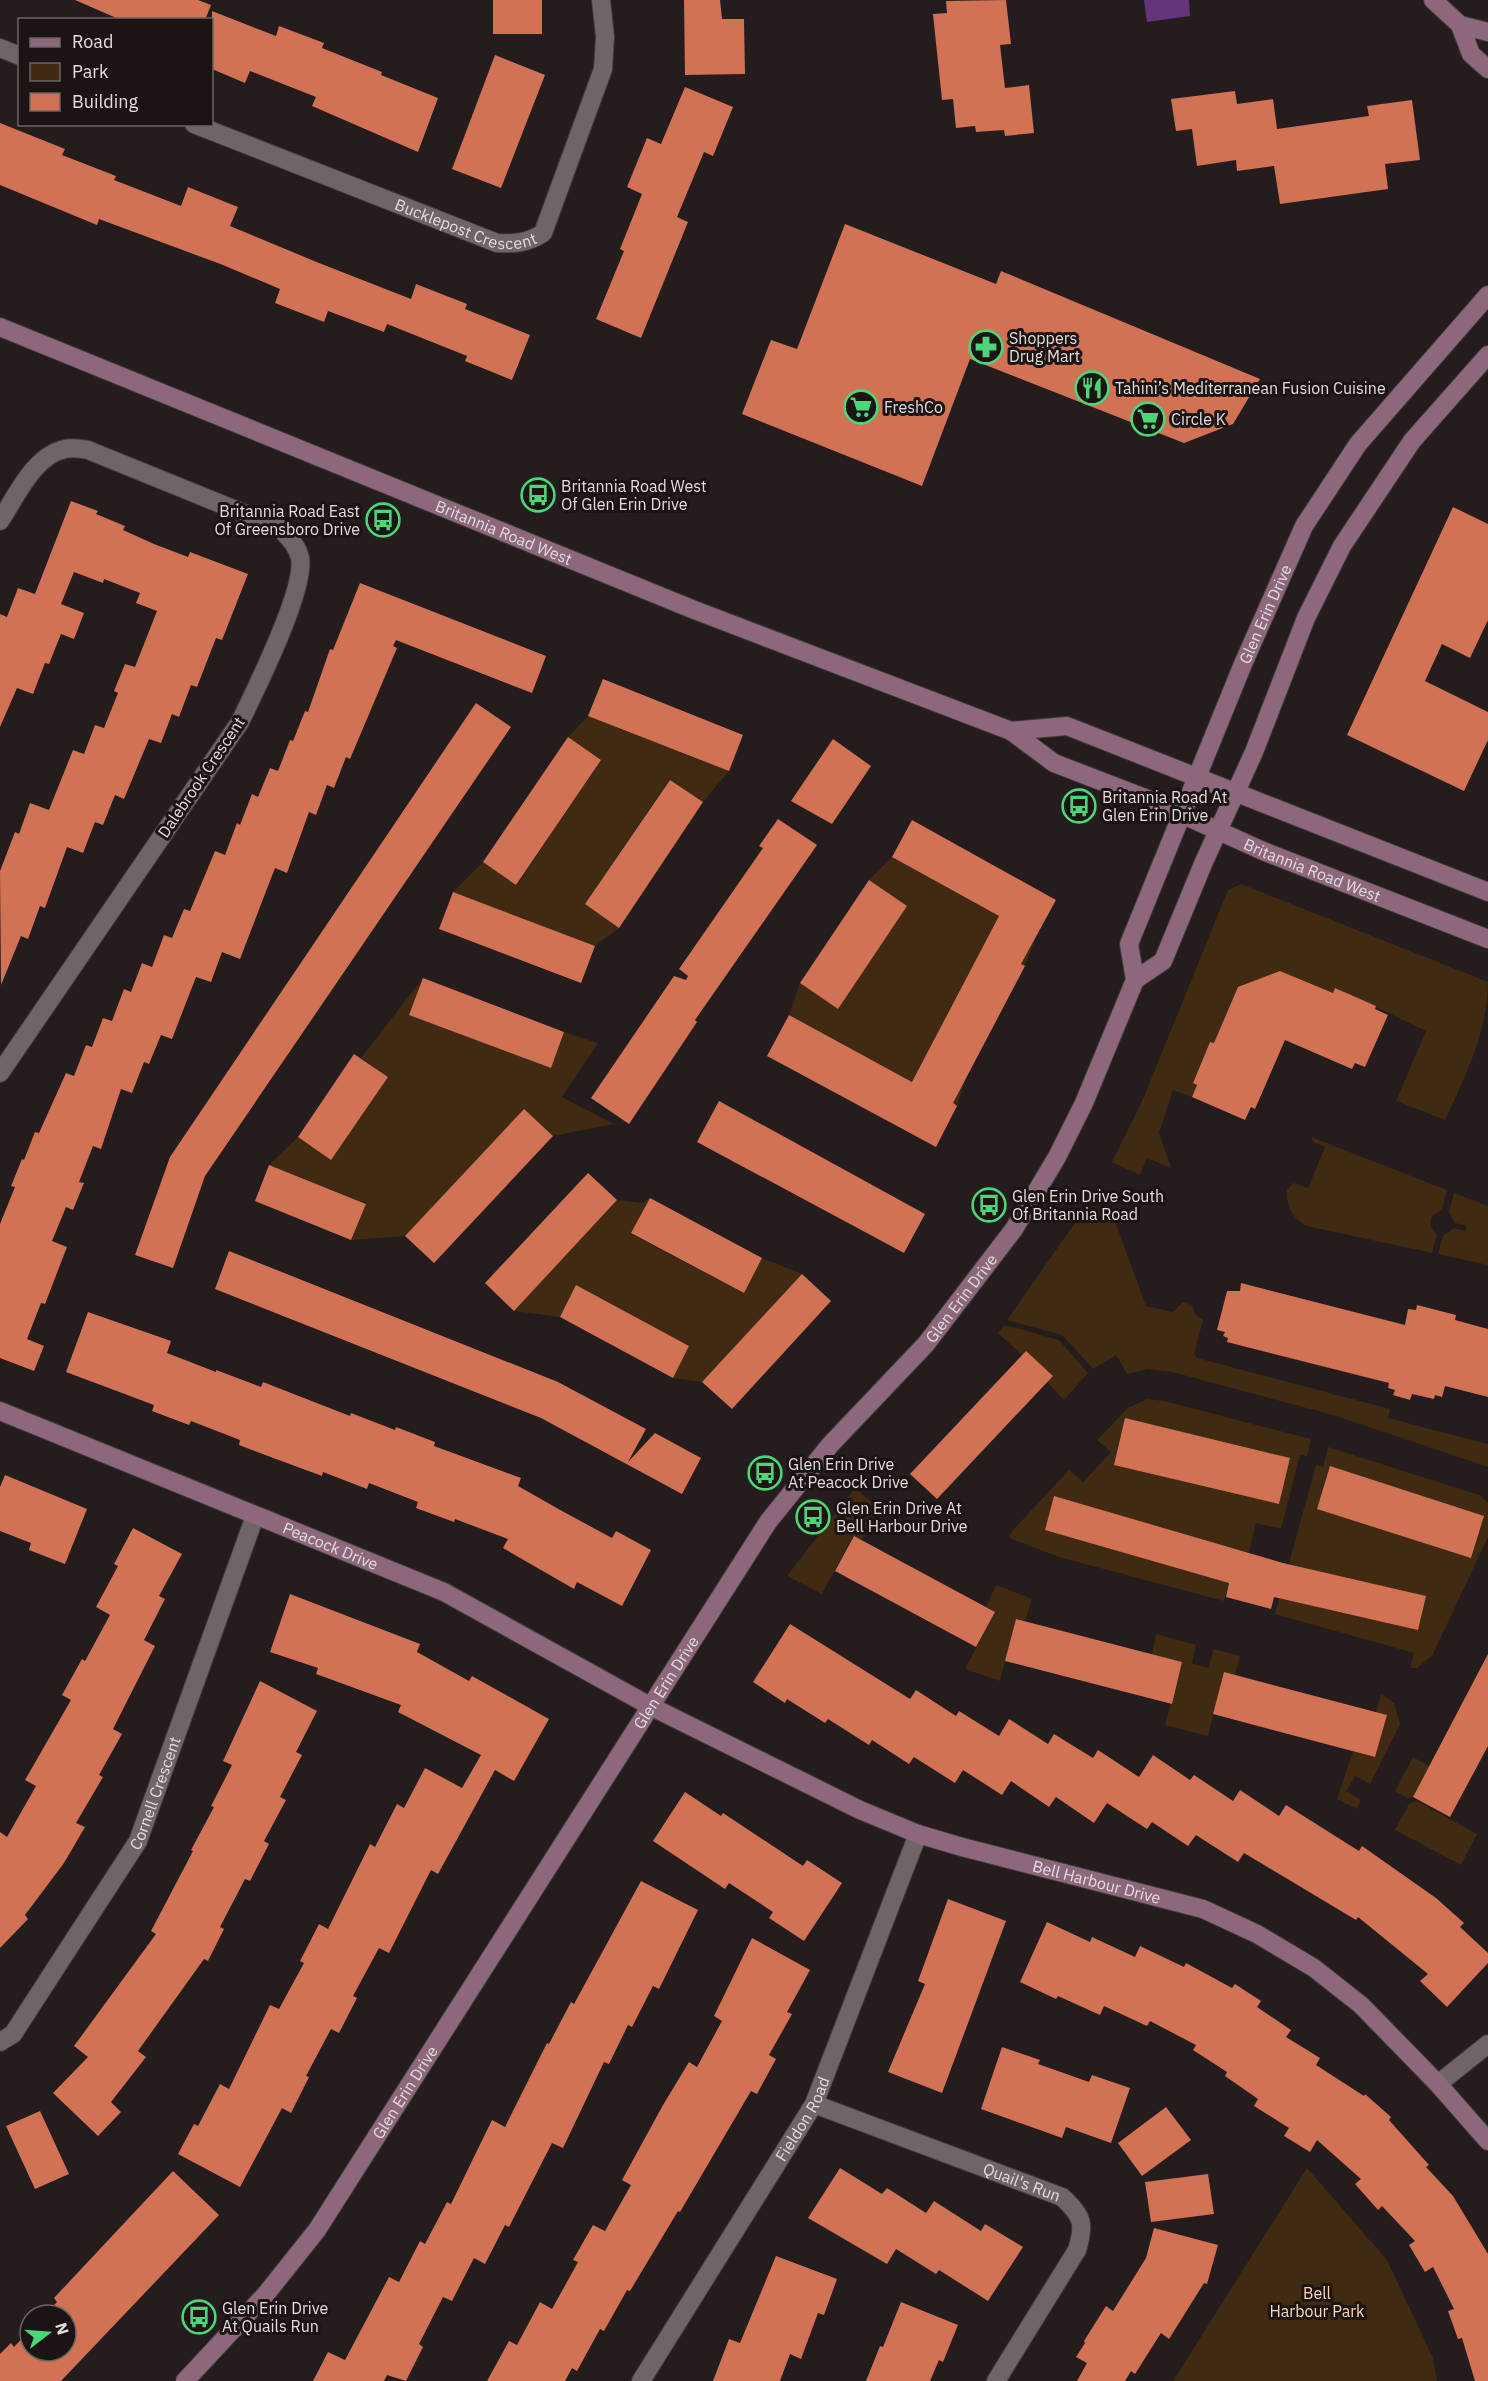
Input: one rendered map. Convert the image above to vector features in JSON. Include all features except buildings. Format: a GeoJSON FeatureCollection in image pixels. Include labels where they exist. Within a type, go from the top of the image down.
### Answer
{"type":"FeatureCollection","features":[{"type":"Feature","properties":{"kind":"street","name":"Bucklepost Crescent"},"geometry":{"type":"LineString","coordinates":[[199,126],[496,243],[518,244],[534,239],[543,233],[603,69],[605,37],[601,0]]}},
{"type":"Feature","properties":{"kind":"street"},"geometry":{"type":"LineString","coordinates":[[1433,0],[1460,25],[1471,54],[1488,69]]}},
{"type":"Feature","properties":{"kind":"street"},"geometry":{"type":"LineString","coordinates":[[1460,25],[1488,32]]}},
{"type":"Feature","properties":{"kind":"street"},"geometry":{"type":"LineString","coordinates":[[0,48],[18,55]]}},
{"type":"Feature","properties":{"kind":"street","name":"Glen Erin Drive"},"geometry":{"type":"LineString","coordinates":[[185,2381],[266,2294],[317,2230],[768,1522],[830,1445],[926,1344],[1014,1229],[1057,1157],[1084,1103],[1135,980],[1129,944],[1243,664],[1304,526],[1358,444],[1488,295]]}},
{"type":"Feature","properties":{"kind":"street","name":"Britannia Road West"},"geometry":{"type":"LineString","coordinates":[[0,327],[671,600],[1011,731],[1054,763],[1352,887],[1488,939]]}},
{"type":"Feature","properties":{"kind":"street"},"geometry":{"type":"LineString","coordinates":[[1135,980],[1163,961],[1235,793],[1306,618],[1342,546],[1412,441],[1488,355]]}},
{"type":"Feature","properties":{"kind":"street","name":"Dalebrook Crescent"},"geometry":{"type":"LineString","coordinates":[[0,521],[36,467],[51,453],[66,448],[88,450],[280,528],[292,541],[300,559],[298,584],[269,662],[240,722],[0,1073]]}},
{"type":"Feature","properties":{"kind":"street","name":"Britannia Road West"},"geometry":{"type":"LineString","coordinates":[[1011,731],[1067,726],[1488,891]]}},
{"type":"Feature","properties":{"kind":"street","name":"Peacock Drive"},"geometry":{"type":"LineString","coordinates":[[0,1411],[444,1592],[650,1706]]}},
{"type":"Feature","properties":{"kind":"street","name":"Cornell Crescent"},"geometry":{"type":"LineString","coordinates":[[0,2042],[13,2034],[138,1840],[255,1516]]}},
{"type":"Feature","properties":{"kind":"street","name":"Bell Harbour Drive"},"geometry":{"type":"LineString","coordinates":[[650,1706],[860,1810],[918,1834],[1203,1909],[1257,1934],[1314,1968],[1362,2005],[1438,2084],[1488,2141]]}},
{"type":"Feature","properties":{"kind":"street","name":"Fieldon Road"},"geometry":{"type":"LineString","coordinates":[[640,2381],[814,2104],[918,1834]]}},
{"type":"Feature","properties":{"kind":"street"},"geometry":{"type":"LineString","coordinates":[[1438,2084],[1488,2044]]}},
{"type":"Feature","properties":{"kind":"street","name":"Quail's Run"},"geometry":{"type":"LineString","coordinates":[[814,2104],[1062,2197],[1078,2211],[1083,2230],[1077,2250],[996,2381]]}},
{"type":"Feature","properties":{"kind":"green space"},"geometry":{"type":"Polygon","coordinates":[[[588,716],[729,771],[703,802],[669,780],[585,904],[619,928],[595,946],[453,892],[483,862],[517,885],[601,760],[568,737],[588,716]]]}},
{"type":"Feature","properties":{"kind":"green space"},"geometry":{"type":"Polygon","coordinates":[[[892,857],[1036,937],[1025,966],[985,945],[967,1075],[957,1106],[789,1015],[800,983],[837,1008],[869,880],[892,857]]]}},
{"type":"Feature","properties":{"kind":"green space"},"geometry":{"type":"Polygon","coordinates":[[[1241,884],[1488,982],[1480,1036],[1445,1120],[1396,1101],[1426,1031],[1336,988],[1333,993],[1280,971],[1238,988],[1214,1043],[1210,1042],[1193,1082],[1197,1085],[1192,1097],[1173,1090],[1159,1133],[1171,1168],[1147,1158],[1140,1175],[1112,1162],[1143,1099],[1228,890],[1241,884]]]}},
{"type":"Feature","properties":{"kind":"green space"},"geometry":{"type":"Polygon","coordinates":[[[423,978],[410,1015],[550,1068],[564,1032],[598,1043],[562,1097],[614,1124],[553,1136],[524,1109],[405,1236],[351,1240],[366,1203],[269,1165],[298,1137],[331,1159],[388,1077],[361,1058],[423,978]]]}},
{"type":"Feature","properties":{"kind":"green space"},"geometry":{"type":"Polygon","coordinates":[[[1311,1137],[1447,1190],[1442,1210],[1434,1214],[1431,1220],[1432,1227],[1437,1234],[1432,1253],[1307,1226],[1297,1220],[1289,1207],[1287,1190],[1293,1183],[1308,1188],[1325,1147],[1313,1142],[1311,1137]]]}},
{"type":"Feature","properties":{"kind":"green space"},"geometry":{"type":"Polygon","coordinates":[[[1454,1193],[1488,1206],[1488,1265],[1438,1254],[1443,1236],[1454,1228],[1465,1231],[1467,1226],[1455,1223],[1449,1212],[1454,1193]]]}},
{"type":"Feature","properties":{"kind":"green space"},"geometry":{"type":"Polygon","coordinates":[[[650,1198],[631,1234],[743,1293],[762,1258],[802,1274],[702,1382],[673,1378],[689,1346],[577,1286],[560,1317],[514,1311],[617,1200],[643,1203],[650,1198]]]}},
{"type":"Feature","properties":{"kind":"green space"},"geometry":{"type":"Polygon","coordinates":[[[1086,1207],[1112,1213],[1146,1306],[1173,1312],[1183,1302],[1192,1305],[1195,1314],[1203,1320],[1194,1354],[1197,1358],[1390,1409],[1388,1418],[1488,1444],[1488,1467],[1333,1415],[1172,1372],[1148,1369],[1127,1374],[1116,1355],[1093,1369],[1062,1335],[1007,1320],[1086,1207]]]}},
{"type":"Feature","properties":{"kind":"green space"},"geometry":{"type":"Polygon","coordinates":[[[1005,1325],[1059,1340],[1088,1373],[1064,1400],[1047,1382],[1026,1351],[1022,1355],[998,1333],[1005,1325]]]}},
{"type":"Feature","properties":{"kind":"green space"},"geometry":{"type":"Polygon","coordinates":[[[1147,1399],[1164,1401],[1311,1439],[1307,1456],[1300,1455],[1281,1529],[1256,1523],[1249,1552],[1238,1550],[1224,1601],[1059,1557],[1009,1538],[1013,1530],[1069,1470],[1083,1482],[1111,1452],[1097,1440],[1128,1408],[1147,1399]]]}},
{"type":"Feature","properties":{"kind":"green space"},"geometry":{"type":"Polygon","coordinates":[[[1328,1447],[1479,1495],[1488,1503],[1488,1537],[1432,1656],[1417,1668],[1410,1668],[1414,1653],[1275,1614],[1316,1465],[1323,1467],[1328,1447]]]}},
{"type":"Feature","properties":{"kind":"green space"},"geometry":{"type":"Polygon","coordinates":[[[855,1488],[880,1509],[862,1540],[853,1536],[822,1594],[787,1576],[855,1488]]]}},
{"type":"Feature","properties":{"kind":"green space"},"geometry":{"type":"Polygon","coordinates":[[[996,1585],[1032,1599],[1025,1621],[1016,1619],[1000,1681],[965,1669],[995,1612],[986,1607],[996,1585]]]}},
{"type":"Feature","properties":{"kind":"green space"},"geometry":{"type":"Polygon","coordinates":[[[1156,1634],[1196,1645],[1192,1663],[1208,1668],[1214,1649],[1240,1656],[1235,1675],[1224,1672],[1208,1736],[1165,1725],[1182,1662],[1152,1654],[1156,1634]]]}},
{"type":"Feature","properties":{"kind":"green space"},"geometry":{"type":"Polygon","coordinates":[[[1381,1694],[1394,1703],[1400,1724],[1370,1784],[1355,1776],[1346,1791],[1361,1800],[1357,1809],[1337,1799],[1353,1751],[1375,1757],[1386,1715],[1376,1712],[1381,1694]]]}},
{"type":"Feature","properties":{"kind":"green space"},"geometry":{"type":"Polygon","coordinates":[[[1413,1757],[1429,1766],[1413,1797],[1408,1798],[1395,1791],[1413,1757]]]}},
{"type":"Feature","properties":{"kind":"green space"},"geometry":{"type":"Polygon","coordinates":[[[1417,1801],[1477,1834],[1461,1865],[1395,1830],[1409,1804],[1417,1801]]]}},
{"type":"Feature","properties":{"kind":"green space","name":"Bell Harbour Park"},"geometry":{"type":"Polygon","coordinates":[[[1307,2168],[1387,2260],[1433,2358],[1437,2381],[1173,2381],[1307,2168]]]}},
{"type":"Feature","properties":{"kind":"shaded area"},"geometry":{"type":"Polygon","coordinates":[[[1144,0],[1189,0],[1190,16],[1147,22],[1144,0]]]}},
{"type":"Feature","properties":{"kind":"place","name":"Shoppers Drug Mart"},"geometry":{"type":"Point","coordinates":[986,347]}},
{"type":"Feature","properties":{"kind":"place","name":"Tahini’s Mediterranean Fusion Cuisine"},"geometry":{"type":"Point","coordinates":[1092,388]}},
{"type":"Feature","properties":{"kind":"place","name":"FreshCo"},"geometry":{"type":"Point","coordinates":[861,407]}},
{"type":"Feature","properties":{"kind":"place","name":"Circle K"},"geometry":{"type":"Point","coordinates":[1148,419]}},
{"type":"Feature","properties":{"kind":"place","name":"Britannia Road West Of Glen Erin Drive"},"geometry":{"type":"Point","coordinates":[538,495]}},
{"type":"Feature","properties":{"kind":"place","name":"Britannia Road East Of Greensboro Drive"},"geometry":{"type":"Point","coordinates":[383,520]}},
{"type":"Feature","properties":{"kind":"place","name":"Britannia Road At Glen Erin Drive"},"geometry":{"type":"Point","coordinates":[1079,806]}},
{"type":"Feature","properties":{"kind":"place","name":"Glen Erin Drive South Of Britannia Road"},"geometry":{"type":"Point","coordinates":[989,1205]}},
{"type":"Feature","properties":{"kind":"place","name":"Glen Erin Drive At Peacock Drive"},"geometry":{"type":"Point","coordinates":[765,1473]}},
{"type":"Feature","properties":{"kind":"place","name":"Glen Erin Drive At Bell Harbour Drive"},"geometry":{"type":"Point","coordinates":[813,1517]}},
{"type":"Feature","properties":{"kind":"place","name":"Glen Erin Drive At Quails Run"},"geometry":{"type":"Point","coordinates":[199,2317]}}]}
